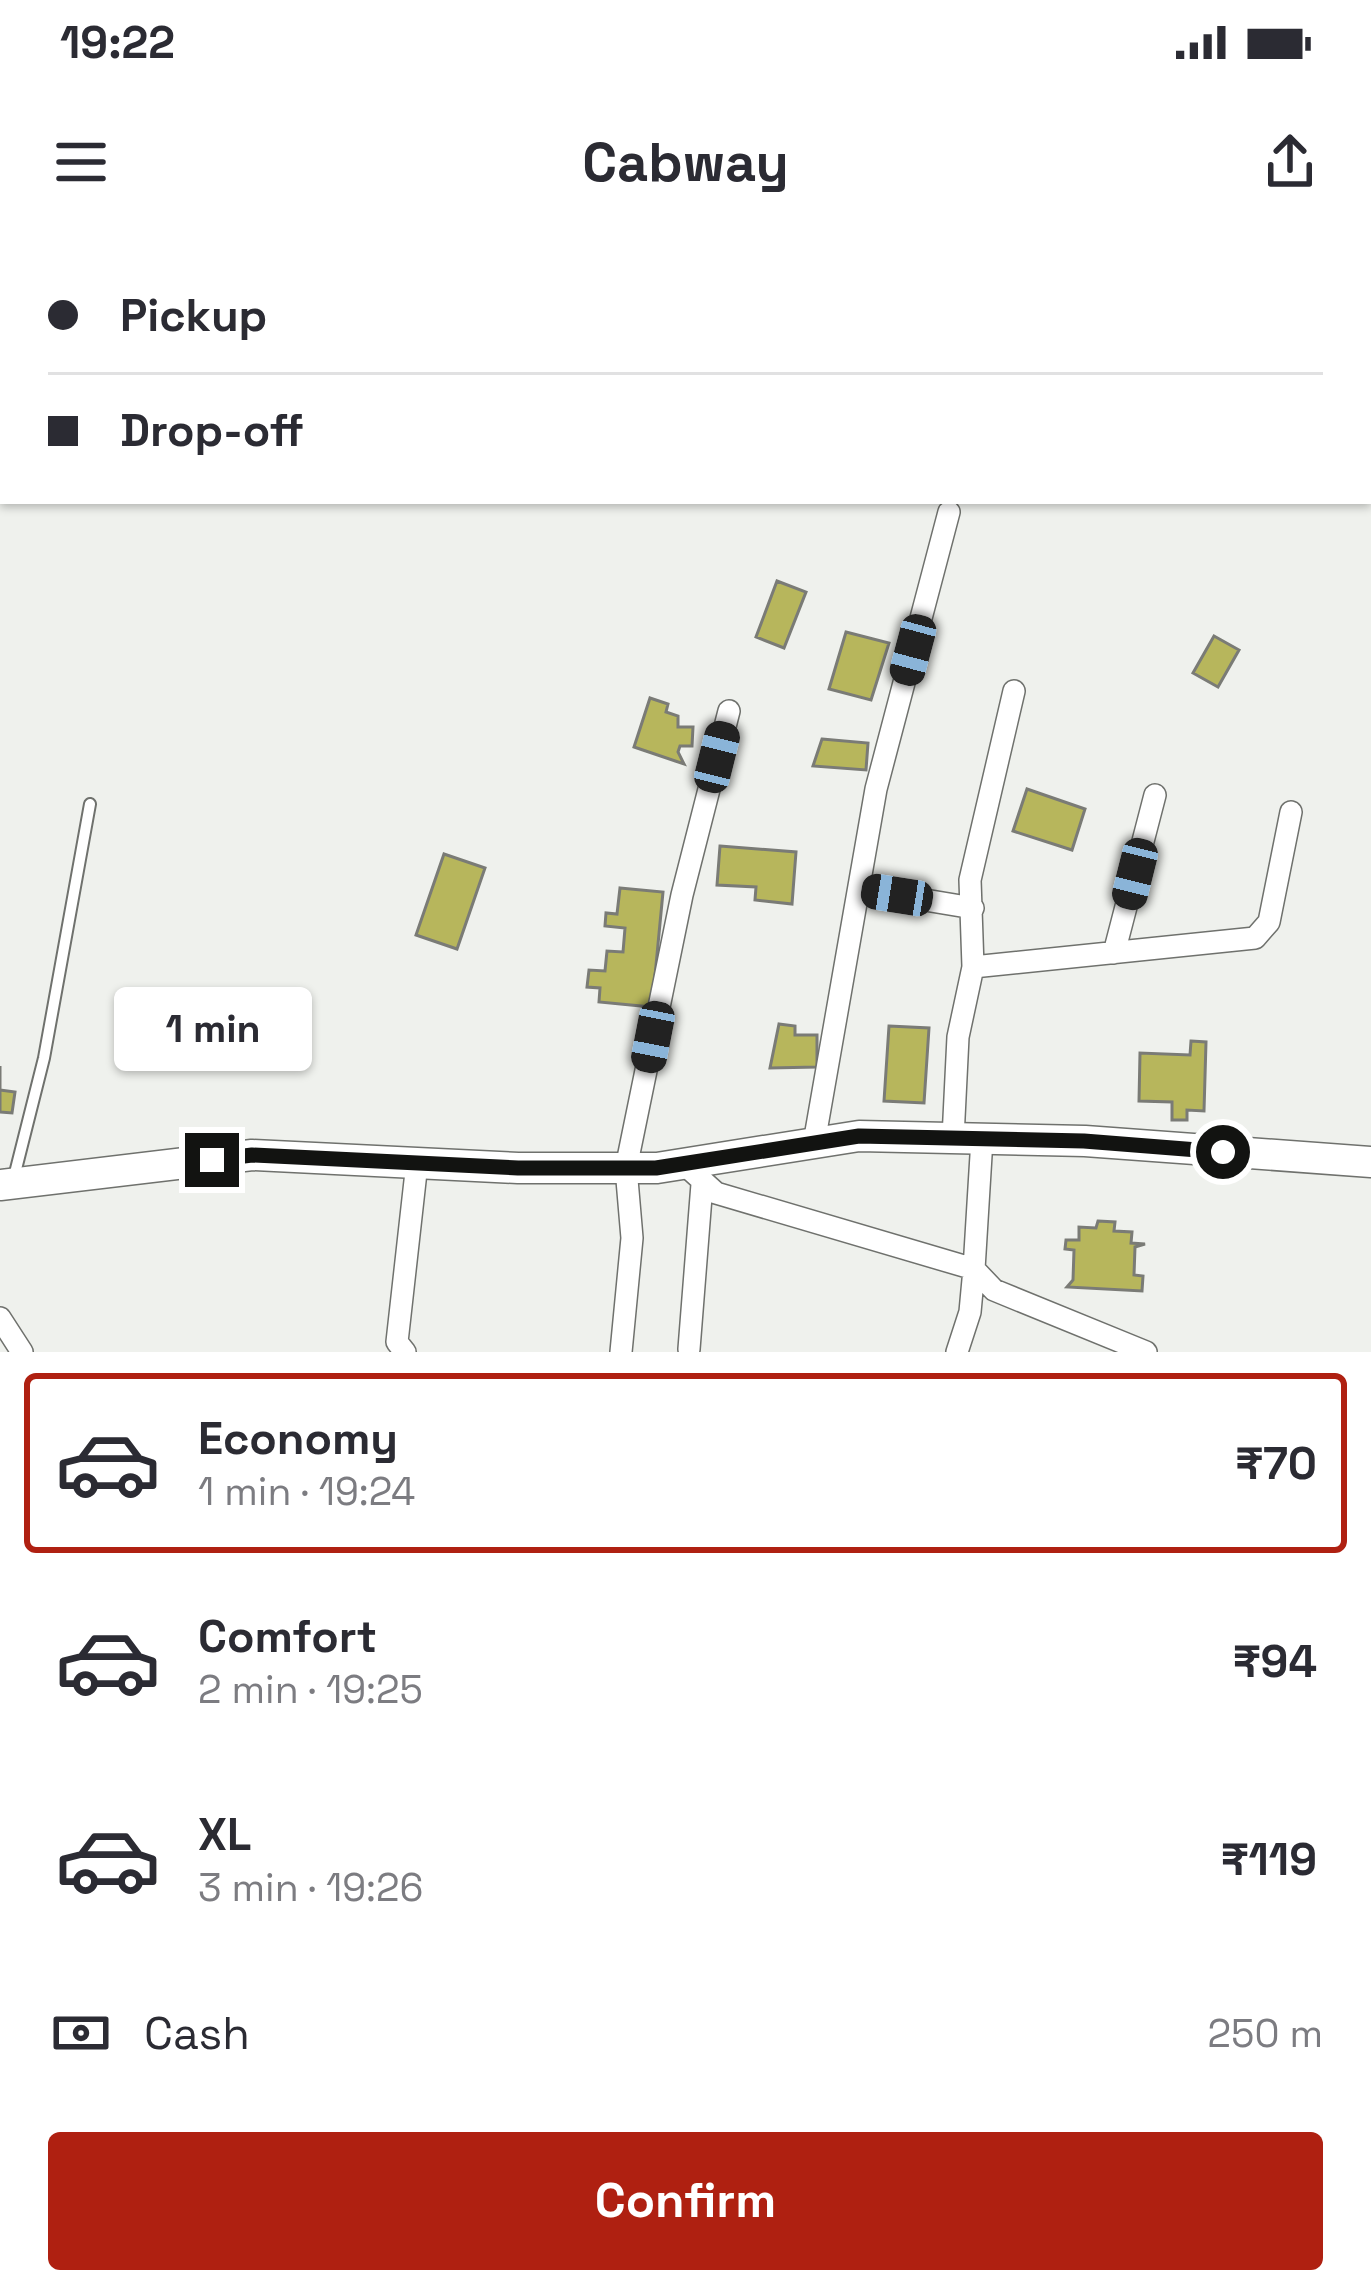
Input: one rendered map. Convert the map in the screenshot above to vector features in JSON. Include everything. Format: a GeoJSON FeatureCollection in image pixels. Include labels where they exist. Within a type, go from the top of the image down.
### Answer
{"type":"FeatureCollection","features":[{"type":"Feature","properties":{"kind":"street"},"geometry":{"type":"LineString","coordinates":[[814,1144],[876,789],[949,512]]}},
{"type":"Feature","properties":{"kind":"street"},"geometry":{"type":"LineString","coordinates":[[956,1352],[970,1312],[974,1269],[958,1037],[973,967],[970,880],[1014,691]]}},
{"type":"Feature","properties":{"kind":"street"},"geometry":{"type":"LineString","coordinates":[[621,1352],[632,1238],[626,1168],[682,895],[729,711]]}},
{"type":"Feature","properties":{"kind":"street"},"geometry":{"type":"LineString","coordinates":[[1114,953],[1155,795]]}},
{"type":"Feature","properties":{"kind":"street"},"geometry":{"type":"LineString","coordinates":[[973,967],[1255,938],[1268,922],[1291,812]]}},
{"type":"Feature","properties":{"kind":"street"},"geometry":{"type":"LineString","coordinates":[[859,889],[973,908]]}},
{"type":"Feature","properties":{"kind":"street"},"geometry":{"type":"LineString","coordinates":[[6,1185],[252,1155],[693,1174],[859,1136],[1371,1162]]}},
{"type":"Feature","properties":{"kind":"street"},"geometry":{"type":"LineString","coordinates":[[405,1352],[397,1342],[417,1163]]}},
{"type":"Feature","properties":{"kind":"street"},"geometry":{"type":"LineString","coordinates":[[693,1174],[716,1193],[974,1269],[994,1290],[1146,1352]]}},
{"type":"Feature","properties":{"kind":"street"},"geometry":{"type":"LineString","coordinates":[[689,1349],[693,1174]]}},
{"type":"Feature","properties":{"kind":"street"},"geometry":{"type":"LineString","coordinates":[[0,1318],[22,1352]]}},
{"type":"Feature","properties":{"kind":"lane"},"geometry":{"type":"LineString","coordinates":[[6,1185],[44,1058],[90,804]]}},
{"type":"Feature","properties":{"kind":"building"},"geometry":{"type":"Polygon","coordinates":[[[777,581],[806,592],[784,648],[756,637],[777,581]]]}},
{"type":"Feature","properties":{"kind":"building"},"geometry":{"type":"Polygon","coordinates":[[[846,632],[889,643],[871,700],[829,689],[846,632]]]}},
{"type":"Feature","properties":{"kind":"building"},"geometry":{"type":"Polygon","coordinates":[[[1214,636],[1239,650],[1218,687],[1193,673],[1214,636]]]}},
{"type":"Feature","properties":{"kind":"building"},"geometry":{"type":"Polygon","coordinates":[[[650,698],[668,704],[666,712],[678,716],[678,727],[693,727],[692,746],[680,746],[678,752],[684,764],[634,747],[650,698]]]}},
{"type":"Feature","properties":{"kind":"building"},"geometry":{"type":"Polygon","coordinates":[[[822,739],[868,743],[866,770],[813,766],[822,739]]]}},
{"type":"Feature","properties":{"kind":"building"},"geometry":{"type":"Polygon","coordinates":[[[1027,789],[1085,809],[1072,850],[1013,831],[1027,789]]]}},
{"type":"Feature","properties":{"kind":"building"},"geometry":{"type":"Polygon","coordinates":[[[720,846],[796,852],[792,904],[755,900],[756,887],[717,885],[720,846]]]}},
{"type":"Feature","properties":{"kind":"building"},"geometry":{"type":"Polygon","coordinates":[[[444,854],[485,868],[457,949],[416,935],[444,854]]]}},
{"type":"Feature","properties":{"kind":"building"},"geometry":{"type":"Polygon","coordinates":[[[620,888],[663,892],[652,1007],[599,1002],[600,988],[587,987],[589,970],[605,971],[607,951],[623,952],[625,928],[605,926],[606,913],[617,914],[620,888]]]}},
{"type":"Feature","properties":{"kind":"building"},"geometry":{"type":"Polygon","coordinates":[[[779,1024],[795,1026],[795,1035],[817,1035],[817,1067],[770,1068],[779,1024]]]}},
{"type":"Feature","properties":{"kind":"building"},"geometry":{"type":"Polygon","coordinates":[[[889,1026],[929,1028],[924,1103],[884,1101],[889,1026]]]}},
{"type":"Feature","properties":{"kind":"building"},"geometry":{"type":"Polygon","coordinates":[[[1191,1041],[1206,1042],[1204,1111],[1187,1110],[1187,1120],[1172,1120],[1172,1102],[1139,1101],[1140,1053],[1190,1055],[1191,1041]]]}},
{"type":"Feature","properties":{"kind":"building"},"geometry":{"type":"Polygon","coordinates":[[[0,1090],[15,1092],[12,1113],[0,1112],[0,1090]]]}},
{"type":"Feature","properties":{"kind":"building"},"geometry":{"type":"Polygon","coordinates":[[[1098,1221],[1115,1222],[1114,1231],[1132,1232],[1131,1243],[1145,1244],[1135,1247],[1134,1275],[1143,1276],[1142,1291],[1067,1287],[1073,1280],[1074,1250],[1065,1249],[1066,1240],[1079,1240],[1079,1227],[1096,1228],[1098,1221]]]}},
{"type":"Feature","properties":{"kind":"route"},"geometry":{"type":"LineString","coordinates":[[212,1160],[252,1155],[518,1168],[656,1168],[859,1136],[1084,1141],[1223,1152]]}}]}
